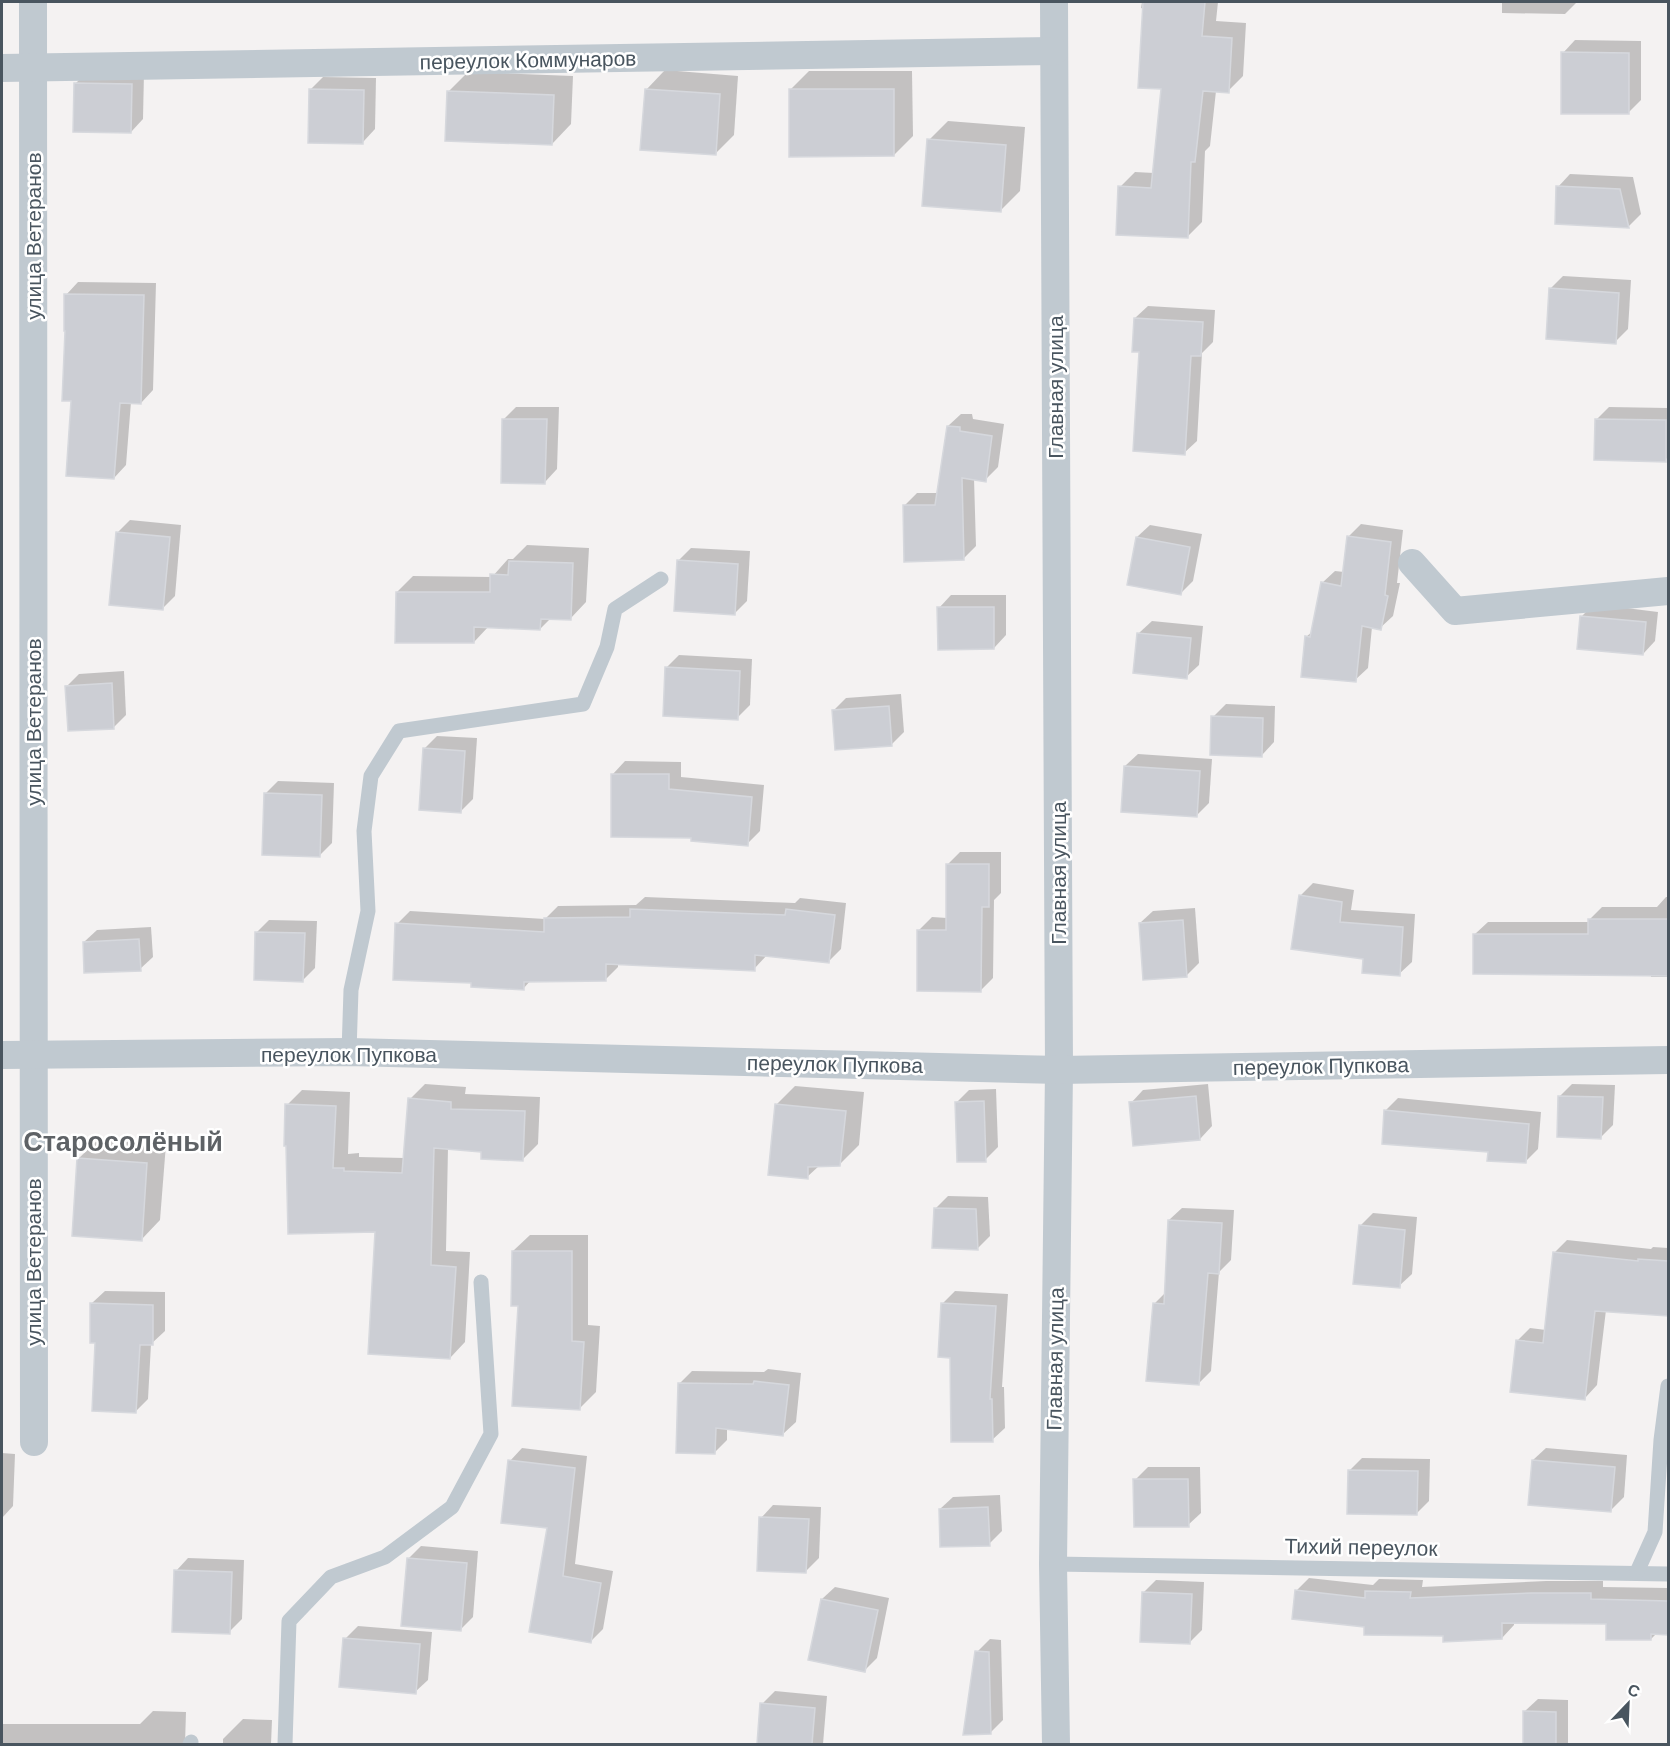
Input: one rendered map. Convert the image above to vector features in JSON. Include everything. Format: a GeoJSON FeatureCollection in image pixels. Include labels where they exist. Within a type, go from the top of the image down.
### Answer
{"type":"FeatureCollection","features":[{"type":"Feature","properties":{"kind":"street","name":"улица Ветеранов"},"geometry":{"type":"LineString","coordinates":[[33,2],[34,1442]]}},
{"type":"Feature","properties":{"kind":"street","name":"Главная улица"},"geometry":{"type":"LineString","coordinates":[[1054,2],[1059,1070],[1053,1564],[1056,1744]]}},
{"type":"Feature","properties":{"kind":"street","name":"переулок Коммунаров"},"geometry":{"type":"LineString","coordinates":[[2,68],[1054,51]]}},
{"type":"Feature","properties":{"kind":"street"},"geometry":{"type":"LineString","coordinates":[[1412,562],[1455,611],[1668,591]]}},
{"type":"Feature","properties":{"kind":"street","name":"переулок Пупкова"},"geometry":{"type":"LineString","coordinates":[[2,1055],[349,1052],[1059,1070],[1668,1060]]}},
{"type":"Feature","properties":{"kind":"lane"},"geometry":{"type":"LineString","coordinates":[[349,1052],[351,990],[368,911],[364,831],[371,777],[399,731],[583,704],[607,647],[615,609],[661,579]]}},
{"type":"Feature","properties":{"kind":"lane"},"geometry":{"type":"LineString","coordinates":[[285,1744],[289,1621],[331,1577],[385,1557],[452,1507],[491,1434],[481,1281]]}},
{"type":"Feature","properties":{"kind":"lane"},"geometry":{"type":"LineString","coordinates":[[1637,1572],[1655,1532],[1661,1440],[1668,1386]]}},
{"type":"Feature","properties":{"kind":"lane","name":"Тихий переулок"},"geometry":{"type":"LineString","coordinates":[[1053,1564],[1668,1574]]}},
{"type":"Feature","properties":{"kind":"building"},"geometry":{"type":"Polygon","coordinates":[[[1143,2],[1205,2],[1202,36],[1232,38],[1229,93],[1203,91],[1195,162],[1191,162],[1188,238],[1116,235],[1118,186],[1151,188],[1161,89],[1138,88],[1143,2]]]}},
{"type":"Feature","properties":{"kind":"building"},"geometry":{"type":"Polygon","coordinates":[[[1561,52],[1629,53],[1629,114],[1561,114],[1561,52]]]}},
{"type":"Feature","properties":{"kind":"building"},"geometry":{"type":"Polygon","coordinates":[[[74,83],[132,84],[131,133],[73,132],[74,83]]]}},
{"type":"Feature","properties":{"kind":"building"},"geometry":{"type":"Polygon","coordinates":[[[309,89],[364,90],[363,144],[308,143],[309,89]]]}},
{"type":"Feature","properties":{"kind":"building"},"geometry":{"type":"Polygon","coordinates":[[[645,89],[720,94],[716,155],[640,150],[645,89]]]}},
{"type":"Feature","properties":{"kind":"building"},"geometry":{"type":"Polygon","coordinates":[[[789,89],[894,89],[894,156],[789,157],[789,89]]]}},
{"type":"Feature","properties":{"kind":"building"},"geometry":{"type":"Polygon","coordinates":[[[447,91],[554,95],[552,145],[445,141],[447,91]]]}},
{"type":"Feature","properties":{"kind":"building"},"geometry":{"type":"Polygon","coordinates":[[[927,139],[1006,145],[1001,212],[922,206],[927,139]]]}},
{"type":"Feature","properties":{"kind":"building"},"geometry":{"type":"Polygon","coordinates":[[[1556,186],[1620,189],[1629,228],[1555,224],[1556,186]]]}},
{"type":"Feature","properties":{"kind":"building"},"geometry":{"type":"Polygon","coordinates":[[[1549,288],[1619,293],[1616,344],[1546,339],[1549,288]]]}},
{"type":"Feature","properties":{"kind":"building"},"geometry":{"type":"Polygon","coordinates":[[[64,294],[144,295],[141,404],[120,403],[114,479],[66,476],[71,401],[62,401],[64,294]]]}},
{"type":"Feature","properties":{"kind":"building"},"geometry":{"type":"Polygon","coordinates":[[[1134,318],[1203,322],[1201,356],[1191,356],[1185,455],[1133,451],[1139,352],[1132,352],[1134,318]]]}},
{"type":"Feature","properties":{"kind":"building"},"geometry":{"type":"Polygon","coordinates":[[[502,419],[547,419],[545,484],[501,483],[502,419]]]}},
{"type":"Feature","properties":{"kind":"building"},"geometry":{"type":"Polygon","coordinates":[[[1595,419],[1666,420],[1666,462],[1594,460],[1595,419]]]}},
{"type":"Feature","properties":{"kind":"building"},"geometry":{"type":"Polygon","coordinates":[[[947,426],[960,427],[960,431],[992,436],[986,482],[962,478],[964,560],[904,562],[903,505],[935,505],[947,426]]]}},
{"type":"Feature","properties":{"kind":"building"},"geometry":{"type":"Polygon","coordinates":[[[116,532],[170,537],[163,610],[109,605],[116,532]]]}},
{"type":"Feature","properties":{"kind":"building"},"geometry":{"type":"Polygon","coordinates":[[[1347,536],[1391,542],[1385,595],[1388,596],[1381,630],[1362,626],[1356,682],[1301,677],[1305,636],[1310,637],[1321,582],[1341,586],[1347,536]]]}},
{"type":"Feature","properties":{"kind":"building"},"geometry":{"type":"Polygon","coordinates":[[[1136,537],[1190,547],[1181,595],[1127,585],[1136,537]]]}},
{"type":"Feature","properties":{"kind":"building"},"geometry":{"type":"Polygon","coordinates":[[[677,560],[738,564],[735,615],[674,611],[677,560]]]}},
{"type":"Feature","properties":{"kind":"building"},"geometry":{"type":"Polygon","coordinates":[[[509,561],[573,563],[571,620],[541,619],[540,630],[474,627],[474,643],[395,643],[396,592],[490,592],[490,574],[508,575],[509,561]]]}},
{"type":"Feature","properties":{"kind":"building"},"geometry":{"type":"Polygon","coordinates":[[[937,607],[994,607],[994,649],[938,650],[937,607]]]}},
{"type":"Feature","properties":{"kind":"building"},"geometry":{"type":"Polygon","coordinates":[[[1580,616],[1646,622],[1643,655],[1577,649],[1580,616]]]}},
{"type":"Feature","properties":{"kind":"building"},"geometry":{"type":"Polygon","coordinates":[[[1137,633],[1191,638],[1187,679],[1133,673],[1137,633]]]}},
{"type":"Feature","properties":{"kind":"building"},"geometry":{"type":"Polygon","coordinates":[[[665,667],[740,671],[738,720],[663,716],[665,667]]]}},
{"type":"Feature","properties":{"kind":"building"},"geometry":{"type":"Polygon","coordinates":[[[112,683],[114,729],[68,731],[65,686],[112,683]]]}},
{"type":"Feature","properties":{"kind":"building"},"geometry":{"type":"Polygon","coordinates":[[[889,706],[892,746],[835,750],[832,710],[889,706]]]}},
{"type":"Feature","properties":{"kind":"building"},"geometry":{"type":"Polygon","coordinates":[[[1211,716],[1263,718],[1262,757],[1210,755],[1211,716]]]}},
{"type":"Feature","properties":{"kind":"building"},"geometry":{"type":"Polygon","coordinates":[[[423,748],[465,751],[461,813],[419,810],[423,748]]]}},
{"type":"Feature","properties":{"kind":"building"},"geometry":{"type":"Polygon","coordinates":[[[1124,766],[1200,771],[1197,817],[1121,812],[1124,766]]]}},
{"type":"Feature","properties":{"kind":"building"},"geometry":{"type":"Polygon","coordinates":[[[611,774],[669,774],[669,789],[752,797],[748,846],[691,841],[691,838],[611,837],[611,774]]]}},
{"type":"Feature","properties":{"kind":"building"},"geometry":{"type":"Polygon","coordinates":[[[264,793],[322,795],[320,857],[262,855],[264,793]]]}},
{"type":"Feature","properties":{"kind":"building"},"geometry":{"type":"Polygon","coordinates":[[[946,864],[989,864],[989,907],[982,907],[981,992],[917,991],[917,930],[946,930],[946,864]]]}},
{"type":"Feature","properties":{"kind":"building"},"geometry":{"type":"Polygon","coordinates":[[[1299,895],[1342,902],[1340,922],[1403,927],[1400,976],[1362,973],[1363,959],[1291,949],[1299,895]]]}},
{"type":"Feature","properties":{"kind":"building"},"geometry":{"type":"Polygon","coordinates":[[[630,909],[785,915],[786,909],[835,915],[829,963],[755,955],[755,971],[606,964],[606,981],[524,982],[524,990],[471,987],[471,983],[393,980],[395,923],[544,932],[544,918],[630,917],[630,909]]]}},
{"type":"Feature","properties":{"kind":"building"},"geometry":{"type":"Polygon","coordinates":[[[1588,919],[1668,919],[1668,976],[1473,974],[1473,934],[1588,934],[1588,919]]]}},
{"type":"Feature","properties":{"kind":"building"},"geometry":{"type":"Polygon","coordinates":[[[1183,920],[1187,977],[1143,980],[1139,923],[1183,920]]]}},
{"type":"Feature","properties":{"kind":"building"},"geometry":{"type":"Polygon","coordinates":[[[255,932],[305,933],[303,982],[254,980],[255,932]]]}},
{"type":"Feature","properties":{"kind":"building"},"geometry":{"type":"Polygon","coordinates":[[[139,939],[141,971],[84,973],[83,942],[139,939]]]}},
{"type":"Feature","properties":{"kind":"building"},"geometry":{"type":"Polygon","coordinates":[[[1196,1096],[1200,1140],[1133,1146],[1129,1102],[1196,1096]]]}},
{"type":"Feature","properties":{"kind":"building"},"geometry":{"type":"Polygon","coordinates":[[[1558,1096],[1603,1097],[1601,1139],[1557,1137],[1558,1096]]]}},
{"type":"Feature","properties":{"kind":"building"},"geometry":{"type":"Polygon","coordinates":[[[408,1098],[451,1102],[451,1109],[525,1111],[523,1161],[481,1159],[481,1152],[434,1148],[431,1265],[456,1267],[450,1359],[368,1354],[375,1232],[288,1234],[286,1146],[284,1146],[285,1104],[336,1106],[333,1168],[344,1168],[344,1171],[402,1173],[408,1098]]]}},
{"type":"Feature","properties":{"kind":"building"},"geometry":{"type":"Polygon","coordinates":[[[984,1101],[986,1162],[957,1162],[955,1102],[984,1101]]]}},
{"type":"Feature","properties":{"kind":"building"},"geometry":{"type":"Polygon","coordinates":[[[775,1104],[846,1111],[840,1166],[808,1167],[808,1179],[768,1175],[775,1104]]]}},
{"type":"Feature","properties":{"kind":"building"},"geometry":{"type":"Polygon","coordinates":[[[1384,1110],[1529,1124],[1526,1163],[1487,1161],[1488,1152],[1382,1144],[1384,1110]]]}},
{"type":"Feature","properties":{"kind":"building"},"geometry":{"type":"Polygon","coordinates":[[[77,1158],[147,1163],[142,1241],[72,1236],[77,1158]]]}},
{"type":"Feature","properties":{"kind":"building"},"geometry":{"type":"Polygon","coordinates":[[[934,1208],[976,1209],[978,1250],[932,1248],[934,1208]]]}},
{"type":"Feature","properties":{"kind":"building"},"geometry":{"type":"Polygon","coordinates":[[[1168,1220],[1222,1223],[1219,1274],[1208,1273],[1199,1385],[1146,1381],[1153,1303],[1164,1304],[1168,1220]]]}},
{"type":"Feature","properties":{"kind":"building"},"geometry":{"type":"Polygon","coordinates":[[[1359,1225],[1405,1230],[1400,1288],[1353,1284],[1359,1225]]]}},
{"type":"Feature","properties":{"kind":"building"},"geometry":{"type":"Polygon","coordinates":[[[512,1251],[572,1251],[572,1341],[584,1342],[580,1410],[512,1406],[518,1306],[511,1306],[512,1251]]]}},
{"type":"Feature","properties":{"kind":"building"},"geometry":{"type":"Polygon","coordinates":[[[1553,1252],[1638,1261],[1638,1259],[1668,1261],[1668,1316],[1595,1311],[1585,1400],[1510,1392],[1516,1340],[1543,1343],[1553,1252]]]}},
{"type":"Feature","properties":{"kind":"building"},"geometry":{"type":"Polygon","coordinates":[[[90,1303],[153,1305],[153,1345],[140,1345],[136,1413],[92,1411],[95,1343],[90,1343],[90,1303]]]}},
{"type":"Feature","properties":{"kind":"building"},"geometry":{"type":"Polygon","coordinates":[[[941,1303],[996,1306],[990,1399],[992,1399],[993,1442],[951,1442],[950,1358],[938,1357],[941,1303]]]}},
{"type":"Feature","properties":{"kind":"building"},"geometry":{"type":"Polygon","coordinates":[[[754,1381],[789,1385],[783,1436],[716,1428],[715,1454],[676,1453],[678,1383],[753,1384],[754,1381]]]}},
{"type":"Feature","properties":{"kind":"building"},"geometry":{"type":"Polygon","coordinates":[[[508,1460],[575,1468],[563,1576],[601,1583],[591,1643],[529,1632],[547,1528],[501,1523],[508,1460]]]}},
{"type":"Feature","properties":{"kind":"building"},"geometry":{"type":"Polygon","coordinates":[[[1532,1460],[1615,1467],[1611,1512],[1528,1505],[1532,1460]]]}},
{"type":"Feature","properties":{"kind":"building"},"geometry":{"type":"Polygon","coordinates":[[[1348,1470],[1418,1471],[1417,1515],[1347,1514],[1348,1470]]]}},
{"type":"Feature","properties":{"kind":"building"},"geometry":{"type":"Polygon","coordinates":[[[1133,1479],[1188,1479],[1189,1527],[1134,1527],[1133,1479]]]}},
{"type":"Feature","properties":{"kind":"building"},"geometry":{"type":"Polygon","coordinates":[[[988,1507],[990,1546],[940,1547],[939,1509],[988,1507]]]}},
{"type":"Feature","properties":{"kind":"building"},"geometry":{"type":"Polygon","coordinates":[[[759,1517],[809,1519],[806,1573],[757,1571],[759,1517]]]}},
{"type":"Feature","properties":{"kind":"building"},"geometry":{"type":"Polygon","coordinates":[[[407,1558],[467,1563],[461,1631],[401,1626],[407,1558]]]}},
{"type":"Feature","properties":{"kind":"building"},"geometry":{"type":"Polygon","coordinates":[[[174,1570],[232,1572],[230,1634],[172,1632],[174,1570]]]}},
{"type":"Feature","properties":{"kind":"building"},"geometry":{"type":"Polygon","coordinates":[[[1295,1590],[1365,1598],[1365,1591],[1411,1592],[1410,1598],[1591,1593],[1591,1599],[1668,1601],[1668,1635],[1651,1634],[1651,1640],[1606,1640],[1606,1624],[1502,1623],[1502,1639],[1443,1642],[1443,1636],[1364,1635],[1364,1627],[1292,1619],[1295,1590]]]}},
{"type":"Feature","properties":{"kind":"building"},"geometry":{"type":"Polygon","coordinates":[[[1142,1592],[1192,1594],[1190,1644],[1140,1642],[1142,1592]]]}},
{"type":"Feature","properties":{"kind":"building"},"geometry":{"type":"Polygon","coordinates":[[[821,1599],[878,1610],[865,1672],[808,1660],[821,1599]]]}},
{"type":"Feature","properties":{"kind":"building"},"geometry":{"type":"Polygon","coordinates":[[[343,1638],[420,1644],[416,1694],[339,1687],[343,1638]]]}},
{"type":"Feature","properties":{"kind":"building"},"geometry":{"type":"Polygon","coordinates":[[[975,1651],[989,1652],[991,1734],[963,1735],[975,1651]]]}},
{"type":"Feature","properties":{"kind":"building"},"geometry":{"type":"Polygon","coordinates":[[[760,1703],[815,1708],[812,1744],[757,1744],[760,1703]]]}},
{"type":"Feature","properties":{"kind":"building"},"geometry":{"type":"Polygon","coordinates":[[[1523,1711],[1556,1712],[1556,1744],[1523,1744],[1523,1711]]]}},
{"type":"Feature","properties":{"kind":"district","name":"Староcолёный"},"geometry":{"type":"Point","coordinates":[123,1142]}}]}
